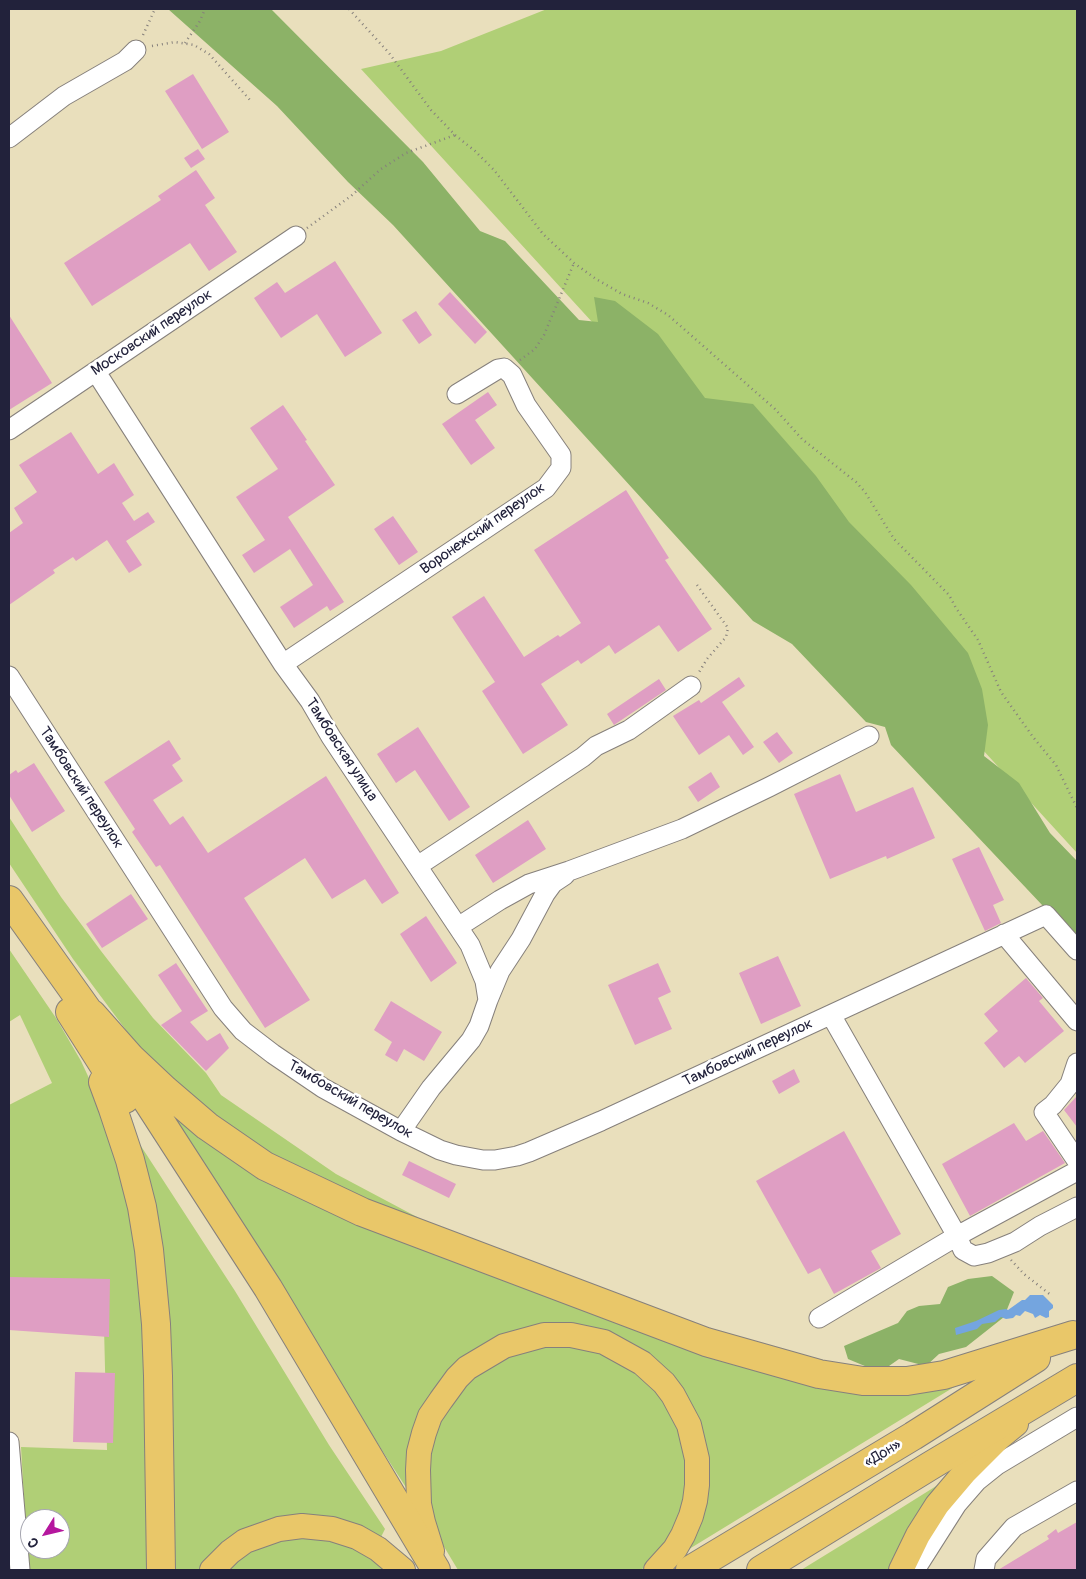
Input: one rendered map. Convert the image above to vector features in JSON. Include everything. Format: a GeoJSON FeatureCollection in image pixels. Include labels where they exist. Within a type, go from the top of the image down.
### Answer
{"type":"FeatureCollection","features":[{"type":"Feature","properties":{"kind":"highway"},"geometry":{"type":"LineString","coordinates":[[9,900],[256,1300],[286,1355],[417,1570]]}},
{"type":"Feature","properties":{"kind":"highway"},"geometry":{"type":"LineString","coordinates":[[9,908],[268,1288],[436,1570]]}},
{"type":"Feature","properties":{"kind":"highway"},"geometry":{"type":"LineString","coordinates":[[84,1019],[207,1126],[265,1166],[362,1212],[706,1342],[820,1374],[863,1381],[906,1381],[944,1375],[1075,1334]]}},
{"type":"Feature","properties":{"kind":"highway"},"geometry":{"type":"LineString","coordinates":[[84,1019],[105,1088],[122,1135],[142,1207],[149,1250],[157,1350],[161,1570]]}},
{"type":"Feature","properties":{"kind":"highway","name":"«Дон»"},"geometry":{"type":"LineString","coordinates":[[690,1570],[913,1436],[1075,1334]]}},
{"type":"Feature","properties":{"kind":"highway"},"geometry":{"type":"LineString","coordinates":[[761,1570],[1070,1383]]}},
{"type":"Feature","properties":{"kind":"main road"},"geometry":{"type":"LineString","coordinates":[[441,1570],[430,1545],[419,1504],[419,1452],[430,1416],[456,1378],[479,1359],[504,1346],[544,1335],[560,1334],[604,1342],[642,1363],[673,1395],[689,1425],[697,1459],[695,1501],[683,1535],[675,1549],[656,1570]]}},
{"type":"Feature","properties":{"kind":"main road"},"geometry":{"type":"LineString","coordinates":[[901,1570],[918,1535],[937,1505],[965,1472],[999,1438],[1070,1383]]}},
{"type":"Feature","properties":{"kind":"main road"},"geometry":{"type":"LineString","coordinates":[[212,1570],[230,1552],[245,1541],[279,1529],[302,1526],[332,1530],[357,1537],[378,1549],[403,1570]]}},
{"type":"Feature","properties":{"kind":"street"},"geometry":{"type":"LineString","coordinates":[[9,138],[64,96],[126,60],[136,50]]}},
{"type":"Feature","properties":{"kind":"street","name":"Московский переулок"},"geometry":{"type":"LineString","coordinates":[[9,430],[296,236]]}},
{"type":"Feature","properties":{"kind":"street"},"geometry":{"type":"LineString","coordinates":[[457,394],[498,369],[504,368],[512,375]]}},
{"type":"Feature","properties":{"kind":"street","name":"Тамбовская улица"},"geometry":{"type":"LineString","coordinates":[[96,372],[283,664],[310,701],[330,737],[470,945],[485,981],[488,1000]]}},
{"type":"Feature","properties":{"kind":"street","name":"Воронежский переулок"},"geometry":{"type":"LineString","coordinates":[[283,664],[546,488],[561,468],[561,455],[526,405],[512,375]]}},
{"type":"Feature","properties":{"kind":"street","name":"Тамбовский переулок"},"geometry":{"type":"LineString","coordinates":[[9,676],[223,1008],[243,1031],[323,1088],[401,1131],[440,1150],[456,1155],[483,1160],[517,1156],[610,1117],[1046,915],[1077,950]]}},
{"type":"Feature","properties":{"kind":"street"},"geometry":{"type":"LineString","coordinates":[[418,866],[583,757],[596,746],[629,730],[691,686]]}},
{"type":"Feature","properties":{"kind":"street"},"geometry":{"type":"LineString","coordinates":[[458,927],[529,884],[682,829],[870,736]]}},
{"type":"Feature","properties":{"kind":"street"},"geometry":{"type":"LineString","coordinates":[[401,1131],[431,1088],[471,1040],[500,971],[521,939],[545,894],[553,883],[569,871]]}},
{"type":"Feature","properties":{"kind":"street"},"geometry":{"type":"LineString","coordinates":[[1004,934],[1076,1021]]}},
{"type":"Feature","properties":{"kind":"street"},"geometry":{"type":"LineString","coordinates":[[831,1015],[957,1236],[963,1250],[974,1256],[995,1250],[1015,1242],[1040,1226],[1077,1207]]}},
{"type":"Feature","properties":{"kind":"street"},"geometry":{"type":"LineString","coordinates":[[1077,1063],[1070,1084],[1053,1105],[1044,1112],[1077,1161]]}},
{"type":"Feature","properties":{"kind":"street"},"geometry":{"type":"LineString","coordinates":[[819,1318],[957,1236],[1077,1171]]}},
{"type":"Feature","properties":{"kind":"street"},"geometry":{"type":"LineString","coordinates":[[914,1570],[957,1504],[977,1482],[997,1465],[1077,1417]]}},
{"type":"Feature","properties":{"kind":"street"},"geometry":{"type":"LineString","coordinates":[[9,1442],[20,1570]]}},
{"type":"Feature","properties":{"kind":"street"},"geometry":{"type":"LineString","coordinates":[[984,1570],[986,1559],[1014,1527],[1077,1491]]}},
{"type":"Feature","properties":{"kind":"path"},"geometry":{"type":"LineString","coordinates":[[136,50],[155,9]]}},
{"type":"Feature","properties":{"kind":"path"},"geometry":{"type":"LineString","coordinates":[[185,43],[200,21],[205,9]]}},
{"type":"Feature","properties":{"kind":"path"},"geometry":{"type":"LineString","coordinates":[[349,9],[384,46],[431,110],[455,136],[487,162],[539,229],[574,263],[612,289],[648,302],[668,315],[775,410],[802,439],[856,482],[865,492],[894,539],[949,595],[978,640],[1001,692],[1033,737],[1056,764],[1077,808]]}},
{"type":"Feature","properties":{"kind":"path"},"geometry":{"type":"LineString","coordinates":[[136,50],[175,42],[194,45],[209,54],[250,100]]}},
{"type":"Feature","properties":{"kind":"path"},"geometry":{"type":"LineString","coordinates":[[296,236],[351,196],[381,169],[406,153],[455,136]]}},
{"type":"Feature","properties":{"kind":"path"},"geometry":{"type":"LineString","coordinates":[[512,375],[516,365],[523,357],[535,349],[544,335],[574,263]]}},
{"type":"Feature","properties":{"kind":"path"},"geometry":{"type":"LineString","coordinates":[[691,686],[707,659],[726,637],[728,628],[697,585]]}},
{"type":"Feature","properties":{"kind":"path"},"geometry":{"type":"LineString","coordinates":[[995,1250],[1009,1257],[1024,1274],[1052,1296]]}},
{"type":"Feature","properties":{"kind":"green space"},"geometry":{"type":"Polygon","coordinates":[[[168,9],[271,9],[423,162],[480,231],[505,241],[579,320],[598,322],[594,297],[615,301],[658,334],[705,398],[753,404],[816,476],[849,522],[911,585],[968,653],[982,689],[988,725],[984,756],[1019,783],[1050,833],[1077,861],[1077,942],[891,745],[885,727],[866,722],[792,644],[753,621],[393,225],[348,182],[277,106],[168,9]]]}},
{"type":"Feature","properties":{"kind":"green space"},"geometry":{"type":"Polygon","coordinates":[[[547,9],[1077,9],[1077,853],[361,69],[441,51],[547,9]]]}},
{"type":"Feature","properties":{"kind":"green space"},"geometry":{"type":"Polygon","coordinates":[[[9,817],[61,897],[101,951],[153,1018],[206,1073],[221,1095],[336,1174],[417,1217],[415,1224],[315,1181],[215,1122],[143,1053],[73,959],[9,863],[9,817]]]}},
{"type":"Feature","properties":{"kind":"green space"},"geometry":{"type":"Polygon","coordinates":[[[9,949],[56,1018],[81,1061],[100,1102],[126,1123],[235,1291],[329,1445],[385,1529],[371,1557],[388,1570],[28,1570],[27,1559],[70,1559],[70,1509],[25,1509],[21,1447],[107,1450],[103,1286],[9,1281],[9,1105],[52,1083],[20,1015],[9,1022],[9,949]]]}},
{"type":"Feature","properties":{"kind":"green space"},"geometry":{"type":"Polygon","coordinates":[[[162,1099],[215,1141],[677,1337],[959,1384],[681,1554],[653,1560],[641,1570],[458,1570],[443,1545],[437,1530],[385,1455],[162,1099]]]}},
{"type":"Feature","properties":{"kind":"green space"},"geometry":{"type":"Polygon","coordinates":[[[992,1276],[1014,1292],[1004,1317],[966,1347],[939,1354],[926,1366],[899,1359],[889,1366],[872,1369],[848,1359],[844,1346],[898,1323],[907,1311],[919,1306],[940,1304],[948,1287],[968,1279],[992,1276]]]}},
{"type":"Feature","properties":{"kind":"green space"},"geometry":{"type":"Polygon","coordinates":[[[941,1483],[892,1570],[801,1570],[866,1530],[941,1483]]]}},
{"type":"Feature","properties":{"kind":"water"},"geometry":{"type":"Polygon","coordinates":[[[1030,1295],[1043,1295],[1053,1305],[1053,1308],[1049,1311],[1049,1317],[1046,1318],[1040,1315],[1035,1318],[1033,1314],[1025,1311],[1020,1316],[1016,1315],[1013,1318],[1006,1319],[1001,1317],[995,1322],[982,1324],[977,1329],[956,1335],[955,1328],[999,1310],[1008,1310],[1030,1295]]]}},
{"type":"Feature","properties":{"kind":"building"},"geometry":{"type":"Polygon","coordinates":[[[193,74],[229,132],[202,149],[165,91],[193,74]]]}},
{"type":"Feature","properties":{"kind":"building"},"geometry":{"type":"Polygon","coordinates":[[[198,149],[205,159],[191,168],[184,158],[198,149]]]}},
{"type":"Feature","properties":{"kind":"building"},"geometry":{"type":"Polygon","coordinates":[[[196,170],[215,198],[205,205],[237,252],[209,271],[190,243],[92,306],[64,263],[161,200],[158,196],[196,170]]]}},
{"type":"Feature","properties":{"kind":"building"},"geometry":{"type":"Polygon","coordinates":[[[335,261],[382,333],[345,357],[317,314],[281,338],[254,298],[277,282],[285,293],[335,261]]]}},
{"type":"Feature","properties":{"kind":"building"},"geometry":{"type":"Polygon","coordinates":[[[450,292],[487,332],[475,344],[438,304],[450,292]]]}},
{"type":"Feature","properties":{"kind":"building"},"geometry":{"type":"Polygon","coordinates":[[[416,311],[432,335],[419,344],[402,320],[416,311]]]}},
{"type":"Feature","properties":{"kind":"building"},"geometry":{"type":"Polygon","coordinates":[[[9,315],[52,383],[9,410],[9,315]]]}},
{"type":"Feature","properties":{"kind":"building"},"geometry":{"type":"Polygon","coordinates":[[[488,392],[497,405],[475,420],[495,448],[471,465],[442,424],[488,392]]]}},
{"type":"Feature","properties":{"kind":"building"},"geometry":{"type":"Polygon","coordinates":[[[283,405],[335,485],[288,517],[344,602],[330,611],[327,606],[294,628],[280,607],[313,585],[290,549],[254,573],[242,555],[265,540],[236,497],[278,469],[250,428],[283,405]]]}},
{"type":"Feature","properties":{"kind":"building"},"geometry":{"type":"Polygon","coordinates":[[[71,432],[98,474],[114,463],[134,495],[122,503],[134,521],[148,512],[155,522],[126,541],[142,565],[129,573],[107,540],[76,561],[73,557],[53,570],[55,573],[9,605],[9,533],[23,523],[14,508],[37,492],[19,465],[71,432]]]}},
{"type":"Feature","properties":{"kind":"building"},"geometry":{"type":"Polygon","coordinates":[[[626,490],[669,558],[665,560],[712,629],[678,652],[659,625],[615,654],[609,645],[581,664],[578,660],[541,684],[568,725],[523,754],[482,691],[495,682],[452,617],[484,596],[524,657],[581,623],[534,550],[626,490]]]}},
{"type":"Feature","properties":{"kind":"building"},"geometry":{"type":"Polygon","coordinates":[[[393,516],[418,552],[399,565],[374,529],[393,516]]]}},
{"type":"Feature","properties":{"kind":"building"},"geometry":{"type":"Polygon","coordinates":[[[739,677],[745,686],[722,702],[754,747],[743,755],[729,735],[699,755],[673,716],[699,700],[701,703],[739,677]]]}},
{"type":"Feature","properties":{"kind":"building"},"geometry":{"type":"Polygon","coordinates":[[[659,679],[666,690],[614,725],[607,714],[659,679]]]}},
{"type":"Feature","properties":{"kind":"building"},"geometry":{"type":"Polygon","coordinates":[[[418,727],[470,807],[449,821],[415,770],[396,783],[377,754],[418,727]]]}},
{"type":"Feature","properties":{"kind":"building"},"geometry":{"type":"Polygon","coordinates":[[[777,732],[793,753],[779,763],[763,742],[777,732]]]}},
{"type":"Feature","properties":{"kind":"building"},"geometry":{"type":"Polygon","coordinates":[[[169,740],[181,759],[172,765],[183,781],[153,800],[170,825],[183,816],[208,853],[326,776],[399,893],[382,904],[365,879],[332,899],[305,858],[244,898],[310,1000],[265,1028],[160,865],[156,867],[132,832],[135,829],[104,782],[169,740]]]}},
{"type":"Feature","properties":{"kind":"building"},"geometry":{"type":"Polygon","coordinates":[[[34,763],[65,811],[32,832],[9,795],[9,775],[16,770],[18,773],[34,763]]]}},
{"type":"Feature","properties":{"kind":"building"},"geometry":{"type":"Polygon","coordinates":[[[711,772],[720,787],[698,802],[688,787],[711,772]]]}},
{"type":"Feature","properties":{"kind":"building"},"geometry":{"type":"Polygon","coordinates":[[[840,774],[856,812],[913,787],[935,838],[887,859],[886,856],[830,879],[794,794],[840,774]]]}},
{"type":"Feature","properties":{"kind":"building"},"geometry":{"type":"Polygon","coordinates":[[[528,820],[546,849],[493,883],[475,855],[528,820]]]}},
{"type":"Feature","properties":{"kind":"building"},"geometry":{"type":"Polygon","coordinates":[[[979,847],[1004,900],[993,905],[1001,923],[985,931],[952,859],[979,847]]]}},
{"type":"Feature","properties":{"kind":"building"},"geometry":{"type":"Polygon","coordinates":[[[131,894],[148,919],[102,948],[86,924],[131,894]]]}},
{"type":"Feature","properties":{"kind":"building"},"geometry":{"type":"Polygon","coordinates":[[[426,916],[457,963],[431,982],[400,934],[426,916]]]}},
{"type":"Feature","properties":{"kind":"building"},"geometry":{"type":"Polygon","coordinates":[[[778,956],[801,1006],[761,1024],[739,973],[778,956]]]}},
{"type":"Feature","properties":{"kind":"building"},"geometry":{"type":"Polygon","coordinates":[[[176,963],[208,1011],[190,1022],[207,1041],[220,1033],[229,1048],[206,1071],[161,1025],[182,1011],[158,975],[176,963]]]}},
{"type":"Feature","properties":{"kind":"building"},"geometry":{"type":"Polygon","coordinates":[[[658,963],[671,992],[658,998],[672,1029],[635,1045],[608,985],[658,963]]]}},
{"type":"Feature","properties":{"kind":"building"},"geometry":{"type":"Polygon","coordinates":[[[1026,978],[1043,998],[1039,1001],[1064,1031],[1025,1063],[1019,1056],[1004,1068],[984,1043],[998,1031],[984,1014],[1026,978]]]}},
{"type":"Feature","properties":{"kind":"building"},"geometry":{"type":"Polygon","coordinates":[[[391,1001],[442,1032],[424,1061],[404,1049],[397,1062],[385,1055],[392,1042],[374,1030],[391,1001]]]}},
{"type":"Feature","properties":{"kind":"building"},"geometry":{"type":"Polygon","coordinates":[[[794,1069],[800,1082],[779,1094],[772,1081],[794,1069]]]}},
{"type":"Feature","properties":{"kind":"building"},"geometry":{"type":"Polygon","coordinates":[[[1077,1096],[1077,1127],[1064,1110],[1077,1096]]]}},
{"type":"Feature","properties":{"kind":"building"},"geometry":{"type":"Polygon","coordinates":[[[1014,1123],[1026,1141],[1043,1131],[1065,1163],[970,1216],[942,1164],[1014,1123]]]}},
{"type":"Feature","properties":{"kind":"building"},"geometry":{"type":"Polygon","coordinates":[[[844,1131],[901,1234],[871,1251],[881,1268],[834,1294],[820,1268],[808,1274],[756,1181],[844,1131]]]}},
{"type":"Feature","properties":{"kind":"building"},"geometry":{"type":"Polygon","coordinates":[[[409,1161],[456,1184],[449,1198],[402,1175],[409,1161]]]}},
{"type":"Feature","properties":{"kind":"building"},"geometry":{"type":"Polygon","coordinates":[[[9,1277],[110,1279],[109,1337],[9,1330],[9,1277]]]}},
{"type":"Feature","properties":{"kind":"building"},"geometry":{"type":"Polygon","coordinates":[[[75,1372],[115,1373],[113,1443],[73,1442],[75,1372]]]}},
{"type":"Feature","properties":{"kind":"building"},"geometry":{"type":"Polygon","coordinates":[[[1077,1522],[1077,1570],[998,1570],[1049,1539],[1047,1536],[1056,1529],[1058,1533],[1077,1522]]]}}]}
